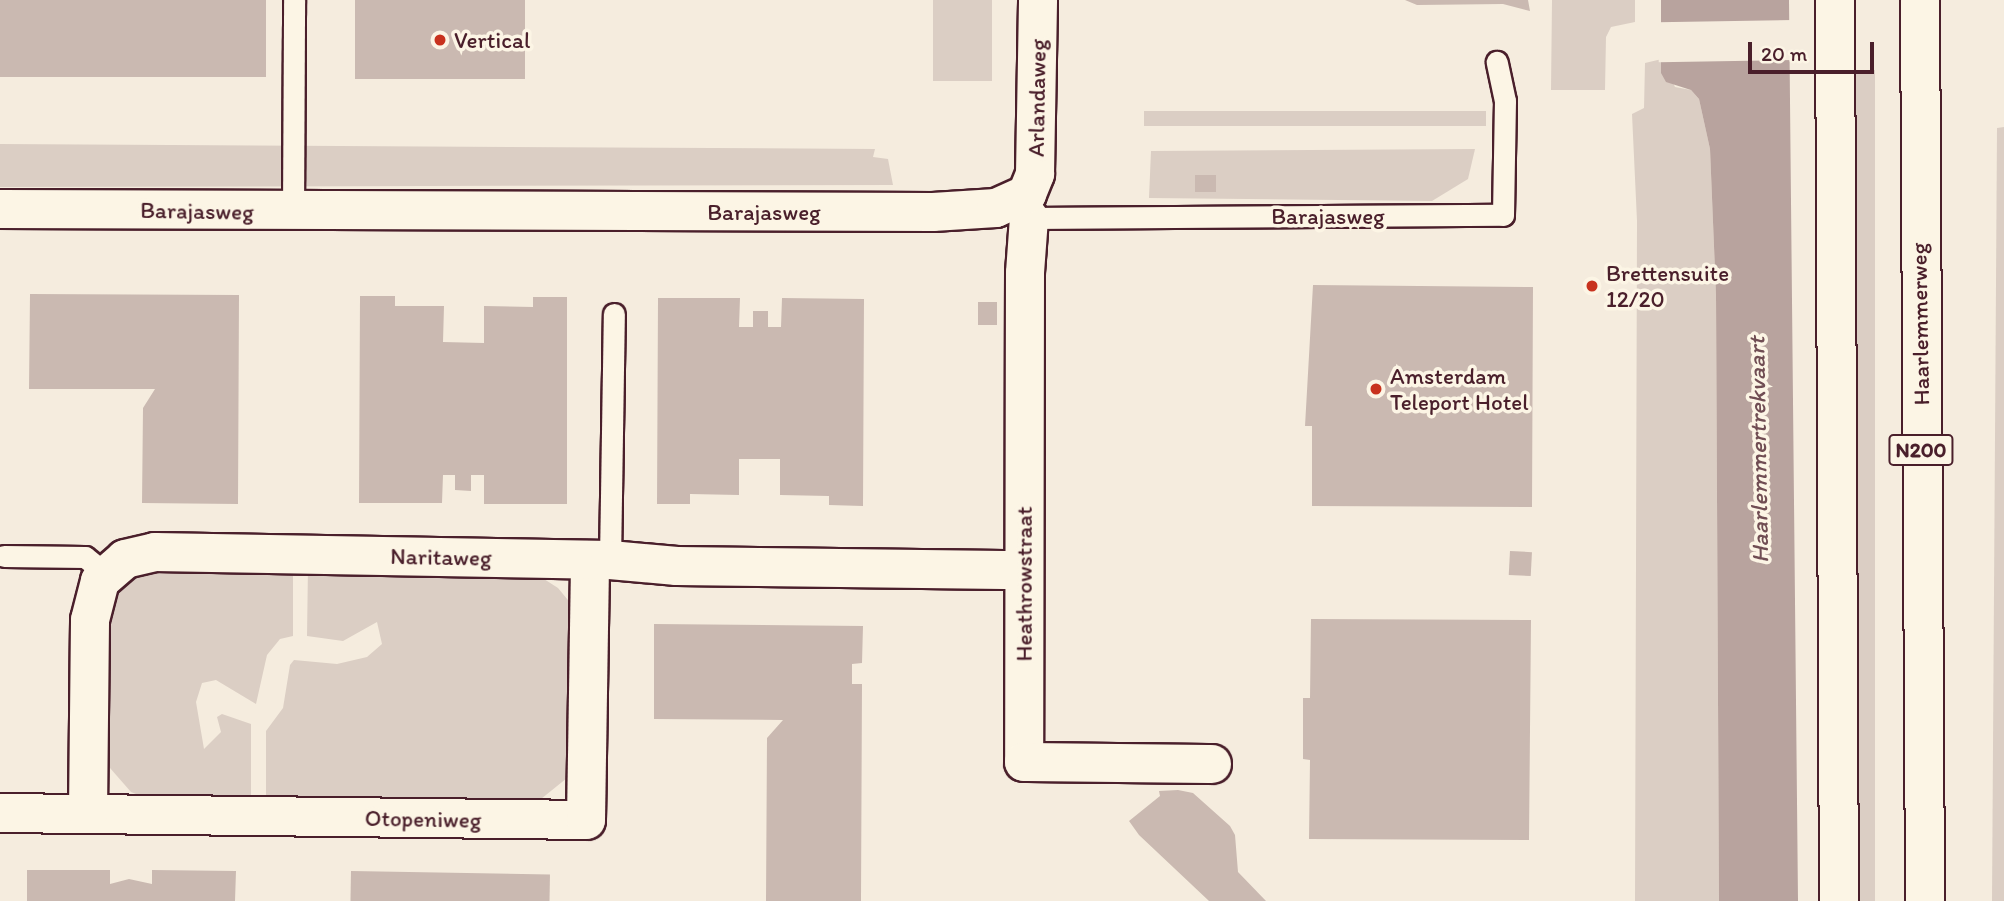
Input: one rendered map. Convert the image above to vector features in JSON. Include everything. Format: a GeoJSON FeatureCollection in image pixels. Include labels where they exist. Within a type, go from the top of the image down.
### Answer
{"type":"FeatureCollection","features":[{"type":"Feature","properties":{"kind":"street","name":"Arlandaweg"},"geometry":{"type":"LineString","coordinates":[[1028,206],[1039,139],[1038,0]]}},
{"type":"Feature","properties":{"kind":"street"},"geometry":{"type":"LineString","coordinates":[[1835,0],[1839,901]]}},
{"type":"Feature","properties":{"kind":"street","name":"Haarlemmerweg"},"geometry":{"type":"LineString","coordinates":[[1920,0],[1925,901]]}},
{"type":"Feature","properties":{"kind":"street","name":"Barajasweg"},"geometry":{"type":"LineString","coordinates":[[0,209],[952,212],[1028,206]]}},
{"type":"Feature","properties":{"kind":"street","name":"Heathrowstraat"},"geometry":{"type":"LineString","coordinates":[[1028,206],[1025,272],[1024,762],[1212,764]]}},
{"type":"Feature","properties":{"kind":"street","name":"Naritaweg"},"geometry":{"type":"LineString","coordinates":[[107,575],[125,559],[155,552],[600,560],[677,566],[1024,570]]}},
{"type":"Feature","properties":{"kind":"street","name":"Otopeniweg"},"geometry":{"type":"LineString","coordinates":[[0,813],[586,820],[600,560]]}},
{"type":"Feature","properties":{"kind":"street"},"geometry":{"type":"LineString","coordinates":[[88,813],[90,620],[100,581],[107,575]]}},
{"type":"Feature","properties":{"kind":"lane"},"geometry":{"type":"LineString","coordinates":[[293,212],[294,0]]}},
{"type":"Feature","properties":{"kind":"lane","name":"Barajasweg"},"geometry":{"type":"LineString","coordinates":[[1028,206],[1503,215],[1505,101],[1497,62]]}},
{"type":"Feature","properties":{"kind":"lane"},"geometry":{"type":"LineString","coordinates":[[600,560],[614,314]]}},
{"type":"Feature","properties":{"kind":"lane"},"geometry":{"type":"LineString","coordinates":[[4,556],[85,557],[107,575]]}},
{"type":"Feature","properties":{"kind":"shaded area"},"geometry":{"type":"Polygon","coordinates":[[[933,0],[992,0],[992,81],[933,81],[933,0]]]}},
{"type":"Feature","properties":{"kind":"shaded area"},"geometry":{"type":"Polygon","coordinates":[[[1552,0],[1635,0],[1635,22],[1611,27],[1606,37],[1605,90],[1551,90],[1552,0]]]}},
{"type":"Feature","properties":{"kind":"shaded area"},"geometry":{"type":"Polygon","coordinates":[[[1662,59],[1675,87],[1691,90],[1699,99],[1710,149],[1716,295],[1719,901],[1635,901],[1637,221],[1632,114],[1644,108],[1645,63],[1662,59]]]}},
{"type":"Feature","properties":{"kind":"shaded area"},"geometry":{"type":"Polygon","coordinates":[[[1855,70],[1875,70],[1875,901],[1855,901],[1855,70]]]}},
{"type":"Feature","properties":{"kind":"shaded area"},"geometry":{"type":"Polygon","coordinates":[[[1144,111],[1486,111],[1486,126],[1144,126],[1144,111]]]}},
{"type":"Feature","properties":{"kind":"shaded area"},"geometry":{"type":"Polygon","coordinates":[[[2004,127],[2004,901],[1992,901],[1997,128],[2004,127]]]}},
{"type":"Feature","properties":{"kind":"shaded area"},"geometry":{"type":"Polygon","coordinates":[[[0,144],[875,149],[873,157],[888,159],[893,185],[0,187],[0,144]]]}},
{"type":"Feature","properties":{"kind":"shaded area"},"geometry":{"type":"Polygon","coordinates":[[[1475,149],[1468,179],[1432,201],[1149,198],[1151,151],[1475,149]]]}},
{"type":"Feature","properties":{"kind":"shaded area"},"geometry":{"type":"Polygon","coordinates":[[[293,566],[293,636],[280,639],[267,655],[256,704],[216,680],[202,683],[196,702],[204,749],[221,732],[217,717],[222,714],[251,724],[251,809],[168,807],[131,792],[110,768],[99,743],[108,601],[135,574],[149,568],[293,566]]]}},
{"type":"Feature","properties":{"kind":"shaded area"},"geometry":{"type":"Polygon","coordinates":[[[308,566],[533,572],[558,588],[572,605],[572,774],[531,807],[266,807],[266,731],[283,708],[290,665],[294,660],[337,664],[367,657],[382,644],[377,622],[343,641],[307,636],[308,566]]]}},
{"type":"Feature","properties":{"kind":"water","name":"Haarlemmertrekvaart"},"geometry":{"type":"Polygon","coordinates":[[[1661,0],[1789,0],[1798,901],[1719,901],[1716,295],[1710,149],[1699,99],[1691,90],[1666,82],[1661,73],[1661,0]]]}},
{"type":"Feature","properties":{"kind":"pier"},"geometry":{"type":"Polygon","coordinates":[[[1793,20],[1794,60],[1659,62],[1658,22],[1793,20]]]}},
{"type":"Feature","properties":{"kind":"building"},"geometry":{"type":"Polygon","coordinates":[[[0,0],[266,0],[266,77],[0,77],[0,0]]]}},
{"type":"Feature","properties":{"kind":"building","name":"Vertical"},"geometry":{"type":"Polygon","coordinates":[[[355,0],[525,0],[525,79],[355,79],[355,0]]]}},
{"type":"Feature","properties":{"kind":"building"},"geometry":{"type":"Polygon","coordinates":[[[1405,0],[1528,0],[1530,11],[1503,4],[1417,5],[1405,0]]]}},
{"type":"Feature","properties":{"kind":"building"},"geometry":{"type":"Polygon","coordinates":[[[1195,175],[1216,175],[1216,192],[1195,192],[1195,175]]]}},
{"type":"Feature","properties":{"kind":"building"},"geometry":{"type":"Polygon","coordinates":[[[1313,285],[1533,287],[1532,507],[1312,506],[1312,426],[1305,426],[1313,285]]]}},
{"type":"Feature","properties":{"kind":"building"},"geometry":{"type":"Polygon","coordinates":[[[30,294],[239,295],[238,504],[142,503],[143,408],[155,389],[29,389],[30,294]]]}},
{"type":"Feature","properties":{"kind":"building"},"geometry":{"type":"Polygon","coordinates":[[[360,296],[395,296],[395,306],[444,306],[443,342],[484,343],[484,306],[533,307],[533,297],[567,297],[567,504],[484,504],[484,475],[471,475],[471,491],[455,490],[455,475],[443,475],[442,503],[359,503],[360,296]]]}},
{"type":"Feature","properties":{"kind":"building"},"geometry":{"type":"Polygon","coordinates":[[[658,298],[740,298],[739,327],[753,327],[753,311],[768,311],[768,327],[781,327],[782,298],[864,299],[863,506],[829,505],[829,496],[780,495],[780,459],[739,459],[739,495],[690,494],[690,504],[657,504],[658,298]]]}},
{"type":"Feature","properties":{"kind":"building"},"geometry":{"type":"Polygon","coordinates":[[[978,302],[997,302],[997,325],[978,325],[978,302]]]}},
{"type":"Feature","properties":{"kind":"building"},"geometry":{"type":"Polygon","coordinates":[[[1510,551],[1532,552],[1531,576],[1509,575],[1510,551]]]}},
{"type":"Feature","properties":{"kind":"building"},"geometry":{"type":"Polygon","coordinates":[[[1311,619],[1531,620],[1529,840],[1309,839],[1310,760],[1303,759],[1303,698],[1310,698],[1311,619]]]}},
{"type":"Feature","properties":{"kind":"building"},"geometry":{"type":"Polygon","coordinates":[[[654,624],[863,626],[862,663],[852,664],[852,684],[862,684],[861,901],[766,901],[767,738],[783,720],[654,719],[654,624]]]}},
{"type":"Feature","properties":{"kind":"building"},"geometry":{"type":"Polygon","coordinates":[[[1178,790],[1193,793],[1230,826],[1235,835],[1238,872],[1266,901],[1209,901],[1139,835],[1129,821],[1160,796],[1159,791],[1178,790]]]}},
{"type":"Feature","properties":{"kind":"building"},"geometry":{"type":"Polygon","coordinates":[[[27,870],[110,870],[110,884],[129,879],[152,884],[152,870],[236,871],[235,901],[27,901],[27,870]]]}},
{"type":"Feature","properties":{"kind":"building"},"geometry":{"type":"Polygon","coordinates":[[[351,871],[550,874],[550,901],[350,901],[351,871]]]}},
{"type":"Feature","properties":{"kind":"place","name":"Vertical"},"geometry":{"type":"Point","coordinates":[440,40]}},
{"type":"Feature","properties":{"kind":"place","name":"Brettensuite 12/20"},"geometry":{"type":"Point","coordinates":[1592,286]}},
{"type":"Feature","properties":{"kind":"place","name":"Amsterdam Teleport Hotel"},"geometry":{"type":"Point","coordinates":[1376,389]}}]}
